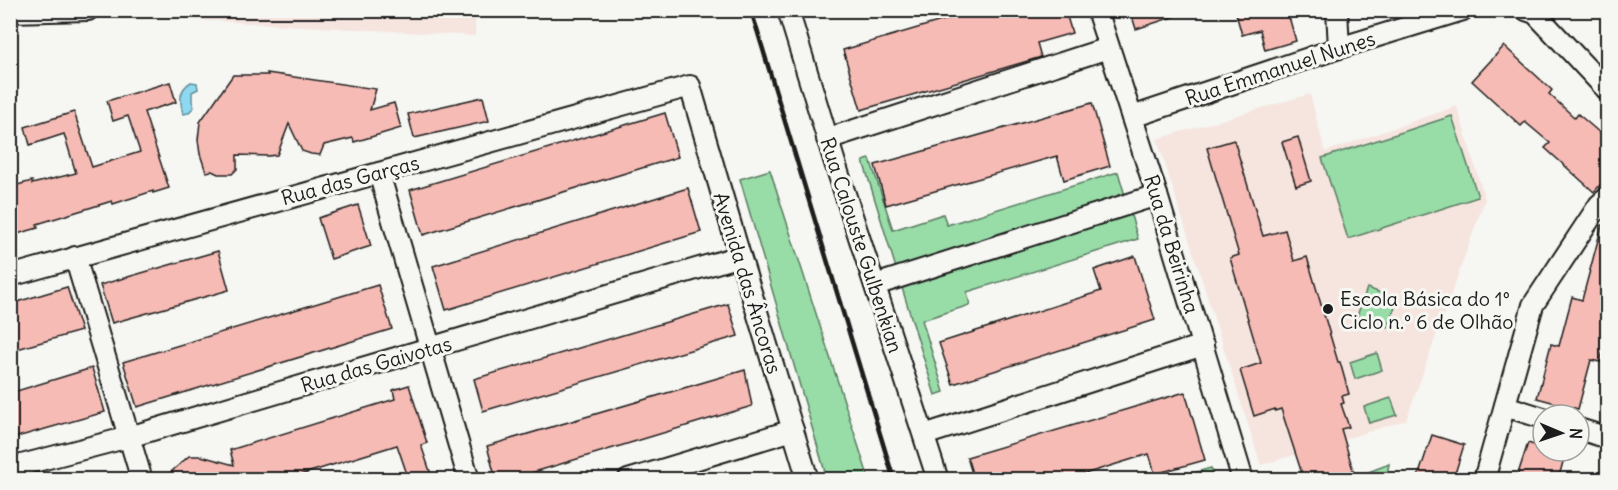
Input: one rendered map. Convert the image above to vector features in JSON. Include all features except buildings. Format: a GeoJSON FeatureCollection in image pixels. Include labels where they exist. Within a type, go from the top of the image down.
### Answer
{"type":"FeatureCollection","features":[{"type":"Feature","properties":{"kind":"street"},"geometry":{"type":"LineString","coordinates":[[10,12],[88,10]]}},
{"type":"Feature","properties":{"kind":"street","name":"Rua Calouste Gulbenkian"},"geometry":{"type":"LineString","coordinates":[[788,10],[827,139],[938,480]]}},
{"type":"Feature","properties":{"kind":"street","name":"Rua da Beirinha"},"geometry":{"type":"LineString","coordinates":[[1097,10],[1157,195],[1243,480]]}},
{"type":"Feature","properties":{"kind":"street"},"geometry":{"type":"LineString","coordinates":[[1337,10],[1340,48]]}},
{"type":"Feature","properties":{"kind":"street","name":"Rua Emmanuel Nunes"},"geometry":{"type":"LineString","coordinates":[[1132,117],[1463,10]]}},
{"type":"Feature","properties":{"kind":"street"},"geometry":{"type":"LineString","coordinates":[[1527,10],[1535,13],[1608,91]]}},
{"type":"Feature","properties":{"kind":"street"},"geometry":{"type":"LineString","coordinates":[[827,139],[1108,48]]}},
{"type":"Feature","properties":{"kind":"street","name":"Rua das Garças"},"geometry":{"type":"LineString","coordinates":[[10,276],[690,86]]}},
{"type":"Feature","properties":{"kind":"street","name":"Avenida das Âncoras"},"geometry":{"type":"LineString","coordinates":[[690,86],[808,480]]}},
{"type":"Feature","properties":{"kind":"street"},"geometry":{"type":"LineString","coordinates":[[379,172],[470,480]]}},
{"type":"Feature","properties":{"kind":"street"},"geometry":{"type":"LineString","coordinates":[[875,285],[1157,195]]}},
{"type":"Feature","properties":{"kind":"street"},"geometry":{"type":"LineString","coordinates":[[1484,480],[1533,305],[1599,205],[1608,197]]}},
{"type":"Feature","properties":{"kind":"street","name":"Rua das Gaivotas"},"geometry":{"type":"LineString","coordinates":[[10,468],[129,436],[740,256]]}},
{"type":"Feature","properties":{"kind":"street"},"geometry":{"type":"LineString","coordinates":[[75,257],[142,480]]}},
{"type":"Feature","properties":{"kind":"street"},"geometry":{"type":"LineString","coordinates":[[924,435],[1203,345]]}},
{"type":"Feature","properties":{"kind":"street"},"geometry":{"type":"LineString","coordinates":[[1505,406],[1531,414]]}},
{"type":"Feature","properties":{"kind":"street"},"geometry":{"type":"LineString","coordinates":[[628,480],[793,430]]}},
{"type":"Feature","properties":{"kind":"street"},"geometry":{"type":"LineString","coordinates":[[1591,433],[1608,438]]}},
{"type":"Feature","properties":{"kind":"shaded area"},"geometry":{"type":"Polygon","coordinates":[[[43,11],[556,11],[508,17],[475,17],[475,36],[43,11]]]}},
{"type":"Feature","properties":{"kind":"shaded area","name":"Escola Básica do 1º Ciclo n.º 6 de Olhão"},"geometry":{"type":"Polygon","coordinates":[[[1310,94],[1325,152],[1457,106],[1485,199],[1406,420],[1261,465],[1157,139],[1310,94]]]}},
{"type":"Feature","properties":{"kind":"green space"},"geometry":{"type":"Polygon","coordinates":[[[1452,116],[1478,197],[1348,239],[1322,158],[1452,116]]]}},
{"type":"Feature","properties":{"kind":"green space"},"geometry":{"type":"Polygon","coordinates":[[[870,159],[893,230],[943,214],[947,225],[1118,172],[1138,239],[967,292],[970,305],[922,320],[944,392],[935,395],[863,161],[870,159]]]}},
{"type":"Feature","properties":{"kind":"green space"},"geometry":{"type":"Polygon","coordinates":[[[770,170],[869,479],[827,479],[740,179],[770,170]]]}},
{"type":"Feature","properties":{"kind":"green space"},"geometry":{"type":"Polygon","coordinates":[[[1367,288],[1398,299],[1388,327],[1357,316],[1367,288]]]}},
{"type":"Feature","properties":{"kind":"green space"},"geometry":{"type":"Polygon","coordinates":[[[1377,353],[1382,370],[1355,379],[1350,362],[1377,353]]]}},
{"type":"Feature","properties":{"kind":"green space"},"geometry":{"type":"Polygon","coordinates":[[[1391,398],[1397,415],[1369,423],[1364,407],[1391,398]]]}},
{"type":"Feature","properties":{"kind":"green space"},"geometry":{"type":"Polygon","coordinates":[[[1389,464],[1386,479],[1363,479],[1361,475],[1389,464]]]}},
{"type":"Feature","properties":{"kind":"green space"},"geometry":{"type":"Polygon","coordinates":[[[1211,468],[1214,479],[1172,479],[1211,468]]]}},
{"type":"Feature","properties":{"kind":"water"},"geometry":{"type":"Polygon","coordinates":[[[191,82],[197,83],[198,89],[192,92],[194,107],[188,113],[183,114],[182,92],[191,82]]]}},
{"type":"Feature","properties":{"kind":"railway"},"geometry":{"type":"LineString","coordinates":[[751,10],[894,480]]}},
{"type":"Feature","properties":{"kind":"place","name":"Escola Básica do 1º Ciclo n.º 6 de Olhão"},"geometry":{"type":"Point","coordinates":[1328,309]}}]}
